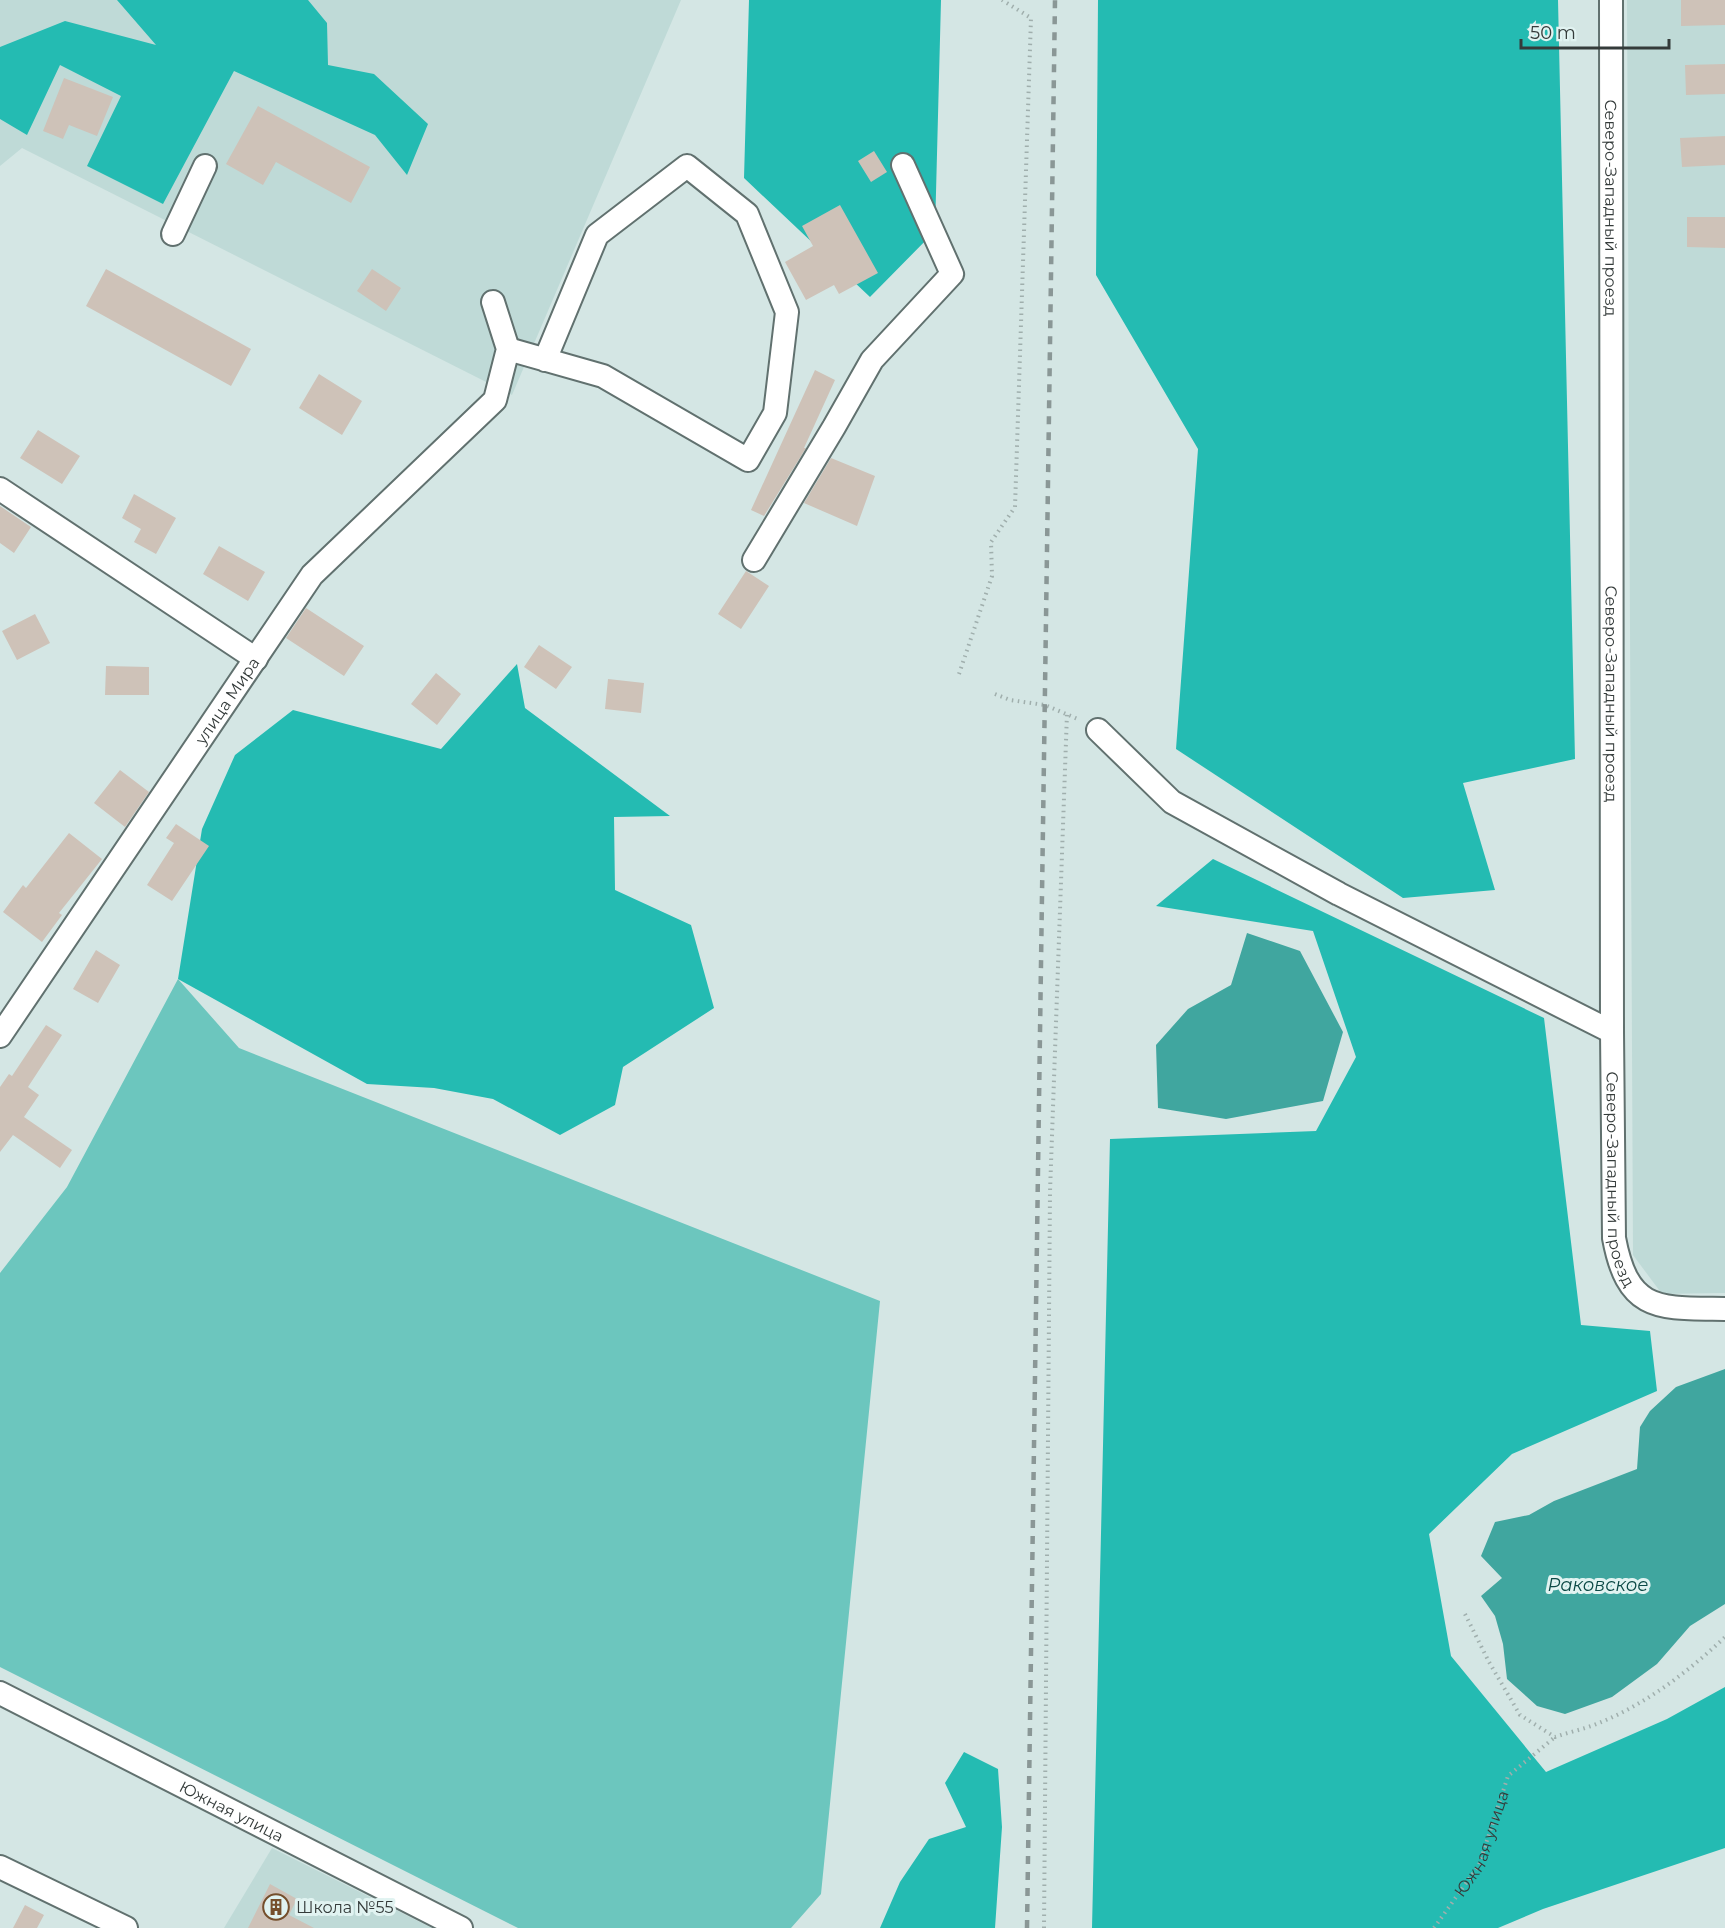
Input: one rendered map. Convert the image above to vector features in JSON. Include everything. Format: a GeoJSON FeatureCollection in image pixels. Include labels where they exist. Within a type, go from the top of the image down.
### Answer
{"type":"FeatureCollection","features":[{"type":"Feature","properties":{"kind":"street","name":"Северо-Западный проезд"},"geometry":{"type":"LineString","coordinates":[[1611,0],[1614,1238],[1624,1276],[1634,1290],[1646,1300],[1666,1307],[1725,1309]]}},
{"type":"Feature","properties":{"kind":"street"},"geometry":{"type":"LineString","coordinates":[[754,560],[872,360],[952,274],[903,165]]}},
{"type":"Feature","properties":{"kind":"street"},"geometry":{"type":"LineString","coordinates":[[173,234],[205,166]]}},
{"type":"Feature","properties":{"kind":"street"},"geometry":{"type":"LineString","coordinates":[[493,302],[508,349],[545,360],[603,376],[748,460],[775,413],[787,312],[747,214],[687,166],[597,235],[545,360]]}},
{"type":"Feature","properties":{"kind":"street","name":"улица Мира"},"geometry":{"type":"LineString","coordinates":[[0,1036],[312,575],[495,400],[508,349]]}},
{"type":"Feature","properties":{"kind":"street"},"geometry":{"type":"LineString","coordinates":[[0,489],[256,659]]}},
{"type":"Feature","properties":{"kind":"street"},"geometry":{"type":"LineString","coordinates":[[1098,730],[1172,802],[1339,894],[1612,1032]]}},
{"type":"Feature","properties":{"kind":"street","name":"Южная улица"},"geometry":{"type":"LineString","coordinates":[[0,1693],[461,1928]]}},
{"type":"Feature","properties":{"kind":"street"},"geometry":{"type":"LineString","coordinates":[[0,1867],[126,1928]]}},
{"type":"Feature","properties":{"kind":"path"},"geometry":{"type":"LineString","coordinates":[[959,674],[992,576],[991,542],[1015,507],[1031,18],[1002,0]]}},
{"type":"Feature","properties":{"kind":"path"},"geometry":{"type":"LineString","coordinates":[[995,694],[1010,700],[1045,705],[1067,713],[1098,730]]}},
{"type":"Feature","properties":{"kind":"path"},"geometry":{"type":"LineString","coordinates":[[1044,1928],[1050,1192],[1067,713]]}},
{"type":"Feature","properties":{"kind":"path"},"geometry":{"type":"LineString","coordinates":[[1465,1614],[1489,1662],[1521,1715],[1555,1737],[1599,1723],[1648,1698],[1698,1663],[1725,1637]]}},
{"type":"Feature","properties":{"kind":"path","name":"Южная улица"},"geometry":{"type":"LineString","coordinates":[[1434,1928],[1479,1865],[1508,1776],[1555,1737]]}},
{"type":"Feature","properties":{"kind":"shaded area"},"geometry":{"type":"Polygon","coordinates":[[[0,0],[681,0],[512,395],[22,148],[0,166],[0,0]]]}},
{"type":"Feature","properties":{"kind":"shaded area"},"geometry":{"type":"Polygon","coordinates":[[[117,0],[308,0],[327,23],[328,65],[374,74],[428,124],[407,175],[375,135],[234,71],[163,204],[87,166],[121,96],[60,65],[27,135],[0,119],[0,47],[65,21],[156,45],[117,0]]]}},
{"type":"Feature","properties":{"kind":"shaded area"},"geometry":{"type":"Polygon","coordinates":[[[749,0],[941,0],[935,231],[870,297],[744,178],[749,0]]]}},
{"type":"Feature","properties":{"kind":"shaded area"},"geometry":{"type":"Polygon","coordinates":[[[1098,0],[1558,0],[1575,759],[1463,783],[1495,890],[1403,898],[1176,749],[1198,449],[1096,275],[1098,0]]]}},
{"type":"Feature","properties":{"kind":"shaded area"},"geometry":{"type":"Polygon","coordinates":[[[1627,0],[1725,0],[1725,1293],[1662,1294],[1633,1255],[1627,0]]]}},
{"type":"Feature","properties":{"kind":"shaded area"},"geometry":{"type":"Polygon","coordinates":[[[517,664],[525,708],[670,816],[614,817],[615,890],[691,925],[714,1008],[623,1067],[615,1105],[560,1135],[493,1099],[434,1088],[367,1084],[178,979],[202,829],[235,755],[293,710],[441,749],[517,664]]]}},
{"type":"Feature","properties":{"kind":"shaded area"},"geometry":{"type":"Polygon","coordinates":[[[1213,859],[1544,1018],[1581,1325],[1650,1331],[1657,1391],[1512,1454],[1429,1534],[1451,1656],[1546,1772],[1667,1719],[1725,1687],[1725,1848],[1543,1909],[1498,1928],[1092,1928],[1110,1139],[1316,1131],[1356,1057],[1313,931],[1156,906],[1213,859]]]}},
{"type":"Feature","properties":{"kind":"shaded area"},"geometry":{"type":"Polygon","coordinates":[[[178,979],[239,1048],[880,1301],[821,1894],[791,1928],[518,1928],[0,1667],[0,1273],[67,1187],[178,979]]]}},
{"type":"Feature","properties":{"kind":"shaded area"},"geometry":{"type":"Polygon","coordinates":[[[964,1752],[998,1769],[1002,1827],[995,1928],[880,1928],[900,1882],[929,1839],[966,1827],[945,1783],[964,1752]]]}},
{"type":"Feature","properties":{"kind":"shaded area"},"geometry":{"type":"Polygon","coordinates":[[[272,1848],[432,1928],[224,1928],[272,1848]]]}},
{"type":"Feature","properties":{"kind":"water"},"geometry":{"type":"Polygon","coordinates":[[[1247,933],[1300,951],[1343,1032],[1323,1101],[1226,1119],[1158,1108],[1156,1045],[1188,1009],[1231,985],[1247,933]]]}},
{"type":"Feature","properties":{"kind":"water","name":"Раковское"},"geometry":{"type":"Polygon","coordinates":[[[1725,1369],[1725,1604],[1690,1626],[1657,1664],[1612,1697],[1565,1714],[1537,1706],[1507,1679],[1503,1644],[1495,1616],[1481,1596],[1502,1578],[1481,1556],[1495,1522],[1529,1515],[1554,1501],[1637,1469],[1640,1427],[1650,1411],[1676,1387],[1725,1369]]]}},
{"type":"Feature","properties":{"kind":"building"},"geometry":{"type":"Polygon","coordinates":[[[1681,0],[1725,0],[1725,25],[1681,26],[1681,0]]]}},
{"type":"Feature","properties":{"kind":"building"},"geometry":{"type":"Polygon","coordinates":[[[1725,64],[1725,94],[1686,95],[1685,65],[1725,64]]]}},
{"type":"Feature","properties":{"kind":"building"},"geometry":{"type":"Polygon","coordinates":[[[64,78],[113,97],[97,136],[69,125],[63,139],[43,131],[64,78]]]}},
{"type":"Feature","properties":{"kind":"building"},"geometry":{"type":"Polygon","coordinates":[[[258,106],[370,167],[351,203],[276,162],[263,185],[226,164],[258,106]]]}},
{"type":"Feature","properties":{"kind":"building"},"geometry":{"type":"Polygon","coordinates":[[[1725,136],[1725,165],[1682,167],[1680,138],[1725,136]]]}},
{"type":"Feature","properties":{"kind":"building"},"geometry":{"type":"Polygon","coordinates":[[[874,151],[887,172],[871,182],[858,161],[874,151]]]}},
{"type":"Feature","properties":{"kind":"building"},"geometry":{"type":"Polygon","coordinates":[[[840,205],[878,273],[839,294],[834,285],[806,300],[785,262],[813,246],[802,226],[840,205]]]}},
{"type":"Feature","properties":{"kind":"building"},"geometry":{"type":"Polygon","coordinates":[[[1687,217],[1725,217],[1725,248],[1687,247],[1687,217]]]}},
{"type":"Feature","properties":{"kind":"building"},"geometry":{"type":"Polygon","coordinates":[[[106,269],[251,349],[231,386],[86,306],[106,269]]]}},
{"type":"Feature","properties":{"kind":"building"},"geometry":{"type":"Polygon","coordinates":[[[372,269],[401,288],[386,311],[357,291],[372,269]]]}},
{"type":"Feature","properties":{"kind":"building"},"geometry":{"type":"Polygon","coordinates":[[[815,370],[835,380],[804,448],[806,448],[764,516],[751,510],[815,370]]]}},
{"type":"Feature","properties":{"kind":"building"},"geometry":{"type":"Polygon","coordinates":[[[319,374],[362,401],[342,435],[299,408],[319,374]]]}},
{"type":"Feature","properties":{"kind":"building"},"geometry":{"type":"Polygon","coordinates":[[[38,430],[80,456],[62,484],[20,458],[38,430]]]}},
{"type":"Feature","properties":{"kind":"building"},"geometry":{"type":"Polygon","coordinates":[[[831,458],[875,476],[857,526],[804,503],[831,458]]]}},
{"type":"Feature","properties":{"kind":"building"},"geometry":{"type":"Polygon","coordinates":[[[134,494],[176,518],[156,554],[134,542],[141,529],[122,518],[134,494]]]}},
{"type":"Feature","properties":{"kind":"building"},"geometry":{"type":"Polygon","coordinates":[[[0,506],[31,527],[14,553],[0,543],[0,506]]]}},
{"type":"Feature","properties":{"kind":"building"},"geometry":{"type":"Polygon","coordinates":[[[219,546],[265,572],[248,601],[203,574],[219,546]]]}},
{"type":"Feature","properties":{"kind":"building"},"geometry":{"type":"Polygon","coordinates":[[[746,571],[769,586],[741,629],[718,614],[746,571]]]}},
{"type":"Feature","properties":{"kind":"building"},"geometry":{"type":"Polygon","coordinates":[[[306,608],[364,646],[344,676],[286,638],[306,608]]]}},
{"type":"Feature","properties":{"kind":"building"},"geometry":{"type":"Polygon","coordinates":[[[35,614],[50,643],[17,660],[2,631],[35,614]]]}},
{"type":"Feature","properties":{"kind":"building"},"geometry":{"type":"Polygon","coordinates":[[[539,645],[572,667],[556,689],[524,667],[539,645]]]}},
{"type":"Feature","properties":{"kind":"building"},"geometry":{"type":"Polygon","coordinates":[[[106,666],[149,667],[149,695],[105,695],[106,666]]]}},
{"type":"Feature","properties":{"kind":"building"},"geometry":{"type":"Polygon","coordinates":[[[436,673],[461,694],[437,725],[411,704],[436,673]]]}},
{"type":"Feature","properties":{"kind":"building"},"geometry":{"type":"Polygon","coordinates":[[[608,679],[644,683],[641,713],[605,709],[608,679]]]}},
{"type":"Feature","properties":{"kind":"building"},"geometry":{"type":"Polygon","coordinates":[[[120,770],[149,792],[125,827],[94,803],[120,770]]]}},
{"type":"Feature","properties":{"kind":"building"},"geometry":{"type":"Polygon","coordinates":[[[176,824],[209,846],[172,901],[147,885],[174,843],[166,838],[176,824]]]}},
{"type":"Feature","properties":{"kind":"building"},"geometry":{"type":"Polygon","coordinates":[[[69,833],[102,859],[59,913],[62,915],[42,942],[3,912],[23,885],[26,888],[69,833]]]}},
{"type":"Feature","properties":{"kind":"building"},"geometry":{"type":"Polygon","coordinates":[[[96,950],[120,965],[98,1003],[73,989],[96,950]]]}},
{"type":"Feature","properties":{"kind":"building"},"geometry":{"type":"Polygon","coordinates":[[[46,1025],[62,1035],[28,1087],[39,1095],[24,1117],[72,1150],[60,1168],[13,1135],[0,1152],[0,1087],[9,1074],[12,1076],[46,1025]]]}},
{"type":"Feature","properties":{"kind":"building","name":"Школа №55"},"geometry":{"type":"Polygon","coordinates":[[[270,1884],[297,1899],[289,1915],[314,1928],[248,1928],[270,1884]]]}},
{"type":"Feature","properties":{"kind":"building"},"geometry":{"type":"Polygon","coordinates":[[[25,1905],[44,1915],[37,1928],[13,1928],[25,1905]]]}},
{"type":"Feature","properties":{"kind":"railway"},"geometry":{"type":"LineString","coordinates":[[1027,1928],[1055,0]]}},
{"type":"Feature","properties":{"kind":"place","name":"Школа №55"},"geometry":{"type":"Point","coordinates":[276,1907]}}]}
